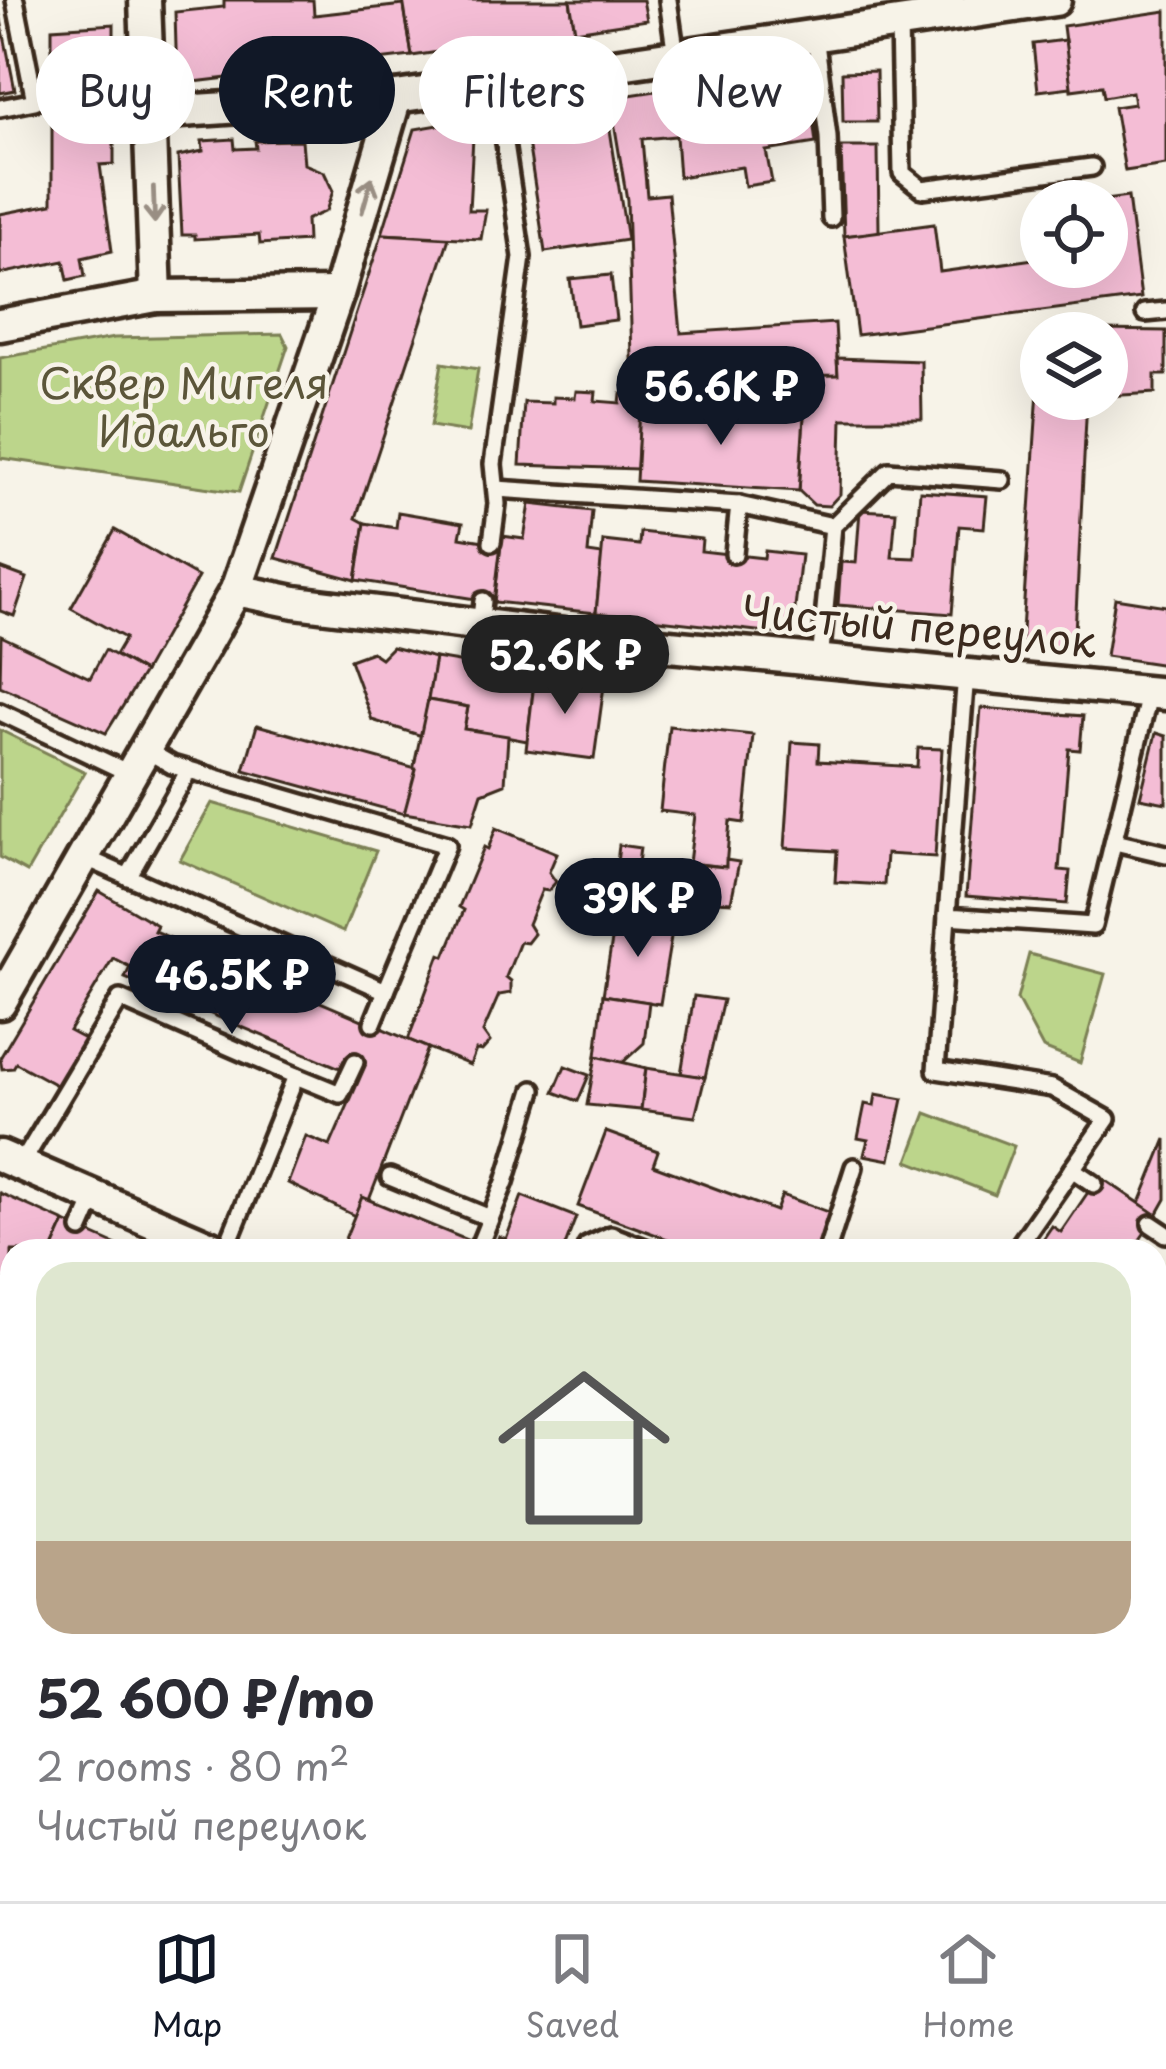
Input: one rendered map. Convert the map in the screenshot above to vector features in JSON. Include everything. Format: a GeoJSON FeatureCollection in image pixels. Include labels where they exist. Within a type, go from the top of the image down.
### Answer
{"type":"FeatureCollection","features":[{"type":"Feature","properties":{"kind":"street"},"geometry":{"type":"LineString","coordinates":[[145,0],[147,36]]}},
{"type":"Feature","properties":{"kind":"street"},"geometry":{"type":"LineString","coordinates":[[808,36],[897,15],[1055,0]]}},
{"type":"Feature","properties":{"kind":"street"},"geometry":{"type":"LineString","coordinates":[[395,97],[419,94]]}},
{"type":"Feature","properties":{"kind":"street"},"geometry":{"type":"LineString","coordinates":[[153,144],[156,296]]}},
{"type":"Feature","properties":{"kind":"street"},"geometry":{"type":"LineString","coordinates":[[0,1003],[236,590],[338,294],[381,144]]}},
{"type":"Feature","properties":{"kind":"street"},"geometry":{"type":"LineString","coordinates":[[0,325],[156,296],[338,294]]}},
{"type":"Feature","properties":{"kind":"street","name":"Чистый переулок"},"geometry":{"type":"LineString","coordinates":[[236,590],[295,602],[481,613],[724,641],[820,661],[1158,692]]}},
{"type":"Feature","properties":{"kind":"street"},"geometry":{"type":"LineString","coordinates":[[10,1160],[194,1239]]}},
{"type":"Feature","properties":{"kind":"lane"},"geometry":{"type":"LineString","coordinates":[[0,108],[34,101],[15,0]]}},
{"type":"Feature","properties":{"kind":"lane"},"geometry":{"type":"LineString","coordinates":[[668,0],[673,36]]}},
{"type":"Feature","properties":{"kind":"lane"},"geometry":{"type":"LineString","coordinates":[[897,15],[902,173],[922,189],[1092,167]]}},
{"type":"Feature","properties":{"kind":"lane"},"geometry":{"type":"LineString","coordinates":[[815,35],[828,136],[831,218]]}},
{"type":"Feature","properties":{"kind":"lane"},"geometry":{"type":"LineString","coordinates":[[493,542],[493,464],[522,257],[505,144]]}},
{"type":"Feature","properties":{"kind":"lane"},"geometry":{"type":"LineString","coordinates":[[1144,313],[1166,310]]}},
{"type":"Feature","properties":{"kind":"lane"},"geometry":{"type":"LineString","coordinates":[[820,661],[833,526],[889,471],[1002,480]]}},
{"type":"Feature","properties":{"kind":"lane"},"geometry":{"type":"LineString","coordinates":[[496,488],[739,506],[833,526]]}},
{"type":"Feature","properties":{"kind":"lane"},"geometry":{"type":"LineString","coordinates":[[734,554],[739,506]]}},
{"type":"Feature","properties":{"kind":"lane"},"geometry":{"type":"LineString","coordinates":[[966,674],[936,1070],[1052,1088],[1107,1119],[1023,1239]]}},
{"type":"Feature","properties":{"kind":"lane"},"geometry":{"type":"LineString","coordinates":[[947,916],[1093,926],[1158,692]]}},
{"type":"Feature","properties":{"kind":"lane"},"geometry":{"type":"LineString","coordinates":[[0,712],[139,762],[189,770],[447,845],[373,1023]]}},
{"type":"Feature","properties":{"kind":"lane"},"geometry":{"type":"LineString","coordinates":[[128,877],[189,770]]}},
{"type":"Feature","properties":{"kind":"lane"},"geometry":{"type":"LineString","coordinates":[[1114,842],[1166,854]]}},
{"type":"Feature","properties":{"kind":"lane"},"geometry":{"type":"LineString","coordinates":[[84,857],[386,991]]}},
{"type":"Feature","properties":{"kind":"lane"},"geometry":{"type":"LineString","coordinates":[[10,1160],[120,1000],[340,1094],[355,1062]]}},
{"type":"Feature","properties":{"kind":"lane"},"geometry":{"type":"LineString","coordinates":[[227,1239],[296,1076]]}},
{"type":"Feature","properties":{"kind":"lane"},"geometry":{"type":"LineString","coordinates":[[482,1239],[533,1090]]}},
{"type":"Feature","properties":{"kind":"lane"},"geometry":{"type":"LineString","coordinates":[[831,1239],[854,1167]]}},
{"type":"Feature","properties":{"kind":"lane"},"geometry":{"type":"LineString","coordinates":[[1072,1169],[1094,1184]]}},
{"type":"Feature","properties":{"kind":"lane"},"geometry":{"type":"LineString","coordinates":[[390,1177],[490,1218]]}},
{"type":"Feature","properties":{"kind":"lane"},"geometry":{"type":"LineString","coordinates":[[81,1229],[95,1197]]}},
{"type":"Feature","properties":{"kind":"lane"},"geometry":{"type":"LineString","coordinates":[[1151,1224],[1166,1234]]}},
{"type":"Feature","properties":{"kind":"green space","name":"Сквер Мигеля Идальго"},"geometry":{"type":"Polygon","coordinates":[[[282,334],[288,346],[239,492],[0,458],[0,358],[114,338],[282,334]]]}},
{"type":"Feature","properties":{"kind":"green space"},"geometry":{"type":"Polygon","coordinates":[[[442,363],[478,369],[468,432],[431,426],[442,363]]]}},
{"type":"Feature","properties":{"kind":"green space"},"geometry":{"type":"Polygon","coordinates":[[[0,730],[85,772],[27,872],[0,857],[0,730]]]}},
{"type":"Feature","properties":{"kind":"green space"},"geometry":{"type":"Polygon","coordinates":[[[212,803],[376,851],[343,932],[180,860],[212,803]]]}},
{"type":"Feature","properties":{"kind":"green space"},"geometry":{"type":"Polygon","coordinates":[[[1029,954],[1105,974],[1080,1063],[1043,1048],[1017,999],[1029,954]]]}},
{"type":"Feature","properties":{"kind":"green space"},"geometry":{"type":"Polygon","coordinates":[[[926,1113],[1014,1146],[995,1195],[908,1161],[926,1113]]]}},
{"type":"Feature","properties":{"kind":"building"},"geometry":{"type":"Polygon","coordinates":[[[224,0],[313,0],[314,15],[404,5],[412,56],[395,58],[395,36],[219,36],[219,79],[195,82],[195,36],[176,36],[175,12],[224,7],[224,0]]]}},
{"type":"Feature","properties":{"kind":"building"},"geometry":{"type":"Polygon","coordinates":[[[403,0],[570,0],[575,31],[542,36],[419,36],[419,55],[412,56],[403,0]]]}},
{"type":"Feature","properties":{"kind":"building"},"geometry":{"type":"Polygon","coordinates":[[[570,0],[643,0],[647,20],[575,31],[570,0]]]}},
{"type":"Feature","properties":{"kind":"building"},"geometry":{"type":"Polygon","coordinates":[[[1166,11],[1166,165],[1125,171],[1114,107],[1134,104],[1132,92],[1104,97],[1102,86],[1071,90],[1063,26],[1166,11]]]}},
{"type":"Feature","properties":{"kind":"building"},"geometry":{"type":"Polygon","coordinates":[[[0,15],[15,90],[0,93],[0,15]]]}},
{"type":"Feature","properties":{"kind":"building"},"geometry":{"type":"Polygon","coordinates":[[[114,24],[114,36],[52,36],[52,28],[114,24]]]}},
{"type":"Feature","properties":{"kind":"building"},"geometry":{"type":"Polygon","coordinates":[[[1065,40],[1071,87],[1038,91],[1033,44],[1065,40]]]}},
{"type":"Feature","properties":{"kind":"building"},"geometry":{"type":"Polygon","coordinates":[[[876,71],[877,122],[843,122],[842,72],[876,71]]]}},
{"type":"Feature","properties":{"kind":"building"},"geometry":{"type":"Polygon","coordinates":[[[652,92],[652,138],[642,139],[647,196],[668,194],[681,333],[835,323],[838,375],[633,388],[627,200],[618,144],[628,144],[628,95],[652,92]]]}},
{"type":"Feature","properties":{"kind":"building"},"geometry":{"type":"Polygon","coordinates":[[[419,128],[419,144],[473,144],[469,210],[486,210],[481,239],[382,234],[419,128]]]}},
{"type":"Feature","properties":{"kind":"building"},"geometry":{"type":"Polygon","coordinates":[[[219,140],[219,144],[234,144],[235,149],[302,144],[304,164],[324,172],[333,191],[326,211],[306,220],[307,241],[260,244],[259,235],[195,239],[195,235],[182,235],[178,156],[203,151],[202,141],[219,140]]]}},
{"type":"Feature","properties":{"kind":"building"},"geometry":{"type":"Polygon","coordinates":[[[52,144],[114,144],[114,164],[100,165],[112,251],[82,258],[85,276],[68,280],[64,261],[0,274],[0,214],[52,204],[52,144]]]}},
{"type":"Feature","properties":{"kind":"building"},"geometry":{"type":"Polygon","coordinates":[[[528,144],[612,144],[627,240],[545,252],[528,144]]]}},
{"type":"Feature","properties":{"kind":"building"},"geometry":{"type":"Polygon","coordinates":[[[677,144],[810,144],[766,151],[772,182],[745,186],[742,167],[679,177],[677,144]]]}},
{"type":"Feature","properties":{"kind":"building"},"geometry":{"type":"Polygon","coordinates":[[[841,147],[878,147],[879,232],[844,236],[841,147]]]}},
{"type":"Feature","properties":{"kind":"building"},"geometry":{"type":"Polygon","coordinates":[[[1128,197],[1141,298],[857,335],[844,236],[934,224],[940,272],[1020,261],[1020,288],[1128,288],[1128,197]]]}},
{"type":"Feature","properties":{"kind":"building"},"geometry":{"type":"Polygon","coordinates":[[[382,234],[449,238],[356,518],[365,523],[356,580],[276,558],[382,234]]]}},
{"type":"Feature","properties":{"kind":"building"},"geometry":{"type":"Polygon","coordinates":[[[611,275],[616,320],[576,325],[570,279],[611,275]]]}},
{"type":"Feature","properties":{"kind":"building"},"geometry":{"type":"Polygon","coordinates":[[[1128,330],[1166,331],[1166,375],[1155,375],[1155,393],[1128,395],[1128,330]]]}},
{"type":"Feature","properties":{"kind":"building"},"geometry":{"type":"Polygon","coordinates":[[[837,358],[921,361],[922,419],[842,419],[840,494],[829,506],[814,505],[799,491],[804,416],[799,376],[838,375],[837,358]]]}},
{"type":"Feature","properties":{"kind":"building"},"geometry":{"type":"Polygon","coordinates":[[[576,391],[596,392],[595,401],[620,403],[621,394],[641,395],[637,469],[520,465],[524,402],[553,403],[553,397],[575,398],[576,391]]]}},
{"type":"Feature","properties":{"kind":"building"},"geometry":{"type":"Polygon","coordinates":[[[704,403],[768,407],[767,414],[804,416],[799,491],[636,481],[640,410],[703,414],[704,403]]]}},
{"type":"Feature","properties":{"kind":"building"},"geometry":{"type":"Polygon","coordinates":[[[1036,420],[1086,420],[1074,652],[1021,646],[1036,420]]]}},
{"type":"Feature","properties":{"kind":"building"},"geometry":{"type":"Polygon","coordinates":[[[920,491],[987,496],[984,528],[959,526],[952,614],[838,605],[841,562],[856,563],[860,510],[896,512],[892,557],[915,558],[920,491]]]}},
{"type":"Feature","properties":{"kind":"building"},"geometry":{"type":"Polygon","coordinates":[[[530,504],[592,511],[588,553],[602,555],[596,613],[494,602],[502,536],[524,539],[530,504]]]}},
{"type":"Feature","properties":{"kind":"building"},"geometry":{"type":"Polygon","coordinates":[[[398,512],[463,523],[460,537],[501,544],[494,602],[356,580],[365,523],[396,528],[398,512]]]}},
{"type":"Feature","properties":{"kind":"building"},"geometry":{"type":"Polygon","coordinates":[[[115,530],[198,577],[144,672],[115,655],[125,638],[71,608],[115,530]]]}},
{"type":"Feature","properties":{"kind":"building"},"geometry":{"type":"Polygon","coordinates":[[[640,532],[702,539],[701,551],[764,558],[765,551],[801,555],[792,635],[596,613],[603,541],[639,545],[640,532]]]}},
{"type":"Feature","properties":{"kind":"building"},"geometry":{"type":"Polygon","coordinates":[[[0,568],[27,578],[14,616],[0,611],[0,568]]]}},
{"type":"Feature","properties":{"kind":"building"},"geometry":{"type":"Polygon","coordinates":[[[1115,598],[1166,606],[1166,665],[1106,656],[1115,598]]]}},
{"type":"Feature","properties":{"kind":"building"},"geometry":{"type":"Polygon","coordinates":[[[1,636],[90,678],[105,650],[144,672],[106,733],[0,686],[1,636]]]}},
{"type":"Feature","properties":{"kind":"building"},"geometry":{"type":"Polygon","coordinates":[[[392,647],[435,658],[422,736],[372,720],[350,660],[372,652],[381,658],[392,647]]]}},
{"type":"Feature","properties":{"kind":"building"},"geometry":{"type":"Polygon","coordinates":[[[435,658],[535,675],[527,741],[464,729],[468,707],[428,700],[435,658]]]}},
{"type":"Feature","properties":{"kind":"building"},"geometry":{"type":"Polygon","coordinates":[[[535,675],[604,686],[594,759],[526,750],[535,675]]]}},
{"type":"Feature","properties":{"kind":"building"},"geometry":{"type":"Polygon","coordinates":[[[428,700],[468,707],[464,729],[508,736],[505,784],[482,793],[472,824],[404,813],[428,700]]]}},
{"type":"Feature","properties":{"kind":"building"},"geometry":{"type":"Polygon","coordinates":[[[981,708],[1083,716],[1080,750],[1069,749],[1059,870],[1070,871],[1067,904],[966,896],[981,708]]]}},
{"type":"Feature","properties":{"kind":"building"},"geometry":{"type":"Polygon","coordinates":[[[257,725],[416,769],[404,814],[244,770],[257,725]]]}},
{"type":"Feature","properties":{"kind":"building"},"geometry":{"type":"Polygon","coordinates":[[[669,726],[753,735],[744,823],[730,821],[726,867],[689,863],[695,815],[660,811],[669,726]]]}},
{"type":"Feature","properties":{"kind":"building"},"geometry":{"type":"Polygon","coordinates":[[[1156,733],[1166,736],[1166,803],[1140,798],[1156,733]]]}},
{"type":"Feature","properties":{"kind":"building"},"geometry":{"type":"Polygon","coordinates":[[[792,742],[819,744],[818,761],[917,767],[918,748],[942,749],[935,857],[886,854],[884,885],[835,882],[837,851],[785,848],[792,742]]]}},
{"type":"Feature","properties":{"kind":"building"},"geometry":{"type":"Polygon","coordinates":[[[496,828],[557,853],[549,872],[556,882],[548,891],[542,890],[528,924],[534,934],[527,943],[520,942],[506,977],[511,993],[499,995],[483,1032],[490,1042],[482,1051],[476,1050],[470,1065],[408,1040],[440,954],[445,956],[464,910],[459,907],[496,828]]]}},
{"type":"Feature","properties":{"kind":"building"},"geometry":{"type":"Polygon","coordinates":[[[619,845],[640,848],[636,878],[647,879],[645,905],[613,900],[619,845]]]}},
{"type":"Feature","properties":{"kind":"building"},"geometry":{"type":"Polygon","coordinates":[[[726,860],[739,862],[731,902],[700,900],[704,865],[726,867],[726,860]]]}},
{"type":"Feature","properties":{"kind":"building"},"geometry":{"type":"Polygon","coordinates":[[[672,872],[703,875],[697,927],[665,923],[672,872]]]}},
{"type":"Feature","properties":{"kind":"building"},"geometry":{"type":"Polygon","coordinates":[[[99,891],[157,925],[154,931],[428,1048],[369,1200],[362,1197],[355,1216],[288,1183],[306,1136],[330,1146],[365,1066],[345,1058],[340,1068],[125,978],[130,967],[113,958],[69,1031],[86,1040],[58,1086],[16,1063],[2,1069],[0,1058],[99,891]]]}},
{"type":"Feature","properties":{"kind":"building"},"geometry":{"type":"Polygon","coordinates":[[[616,916],[673,925],[660,1004],[603,995],[616,916]]]}},
{"type":"Feature","properties":{"kind":"building"},"geometry":{"type":"Polygon","coordinates":[[[603,995],[649,1002],[644,1043],[622,1063],[596,1056],[603,995]]]}},
{"type":"Feature","properties":{"kind":"building"},"geometry":{"type":"Polygon","coordinates":[[[694,996],[723,1000],[705,1077],[681,1074],[694,996]]]}},
{"type":"Feature","properties":{"kind":"building"},"geometry":{"type":"Polygon","coordinates":[[[596,1056],[646,1068],[641,1110],[587,1105],[596,1056]]]}},
{"type":"Feature","properties":{"kind":"building"},"geometry":{"type":"Polygon","coordinates":[[[565,1066],[589,1075],[578,1101],[554,1092],[565,1066]]]}},
{"type":"Feature","properties":{"kind":"building"},"geometry":{"type":"Polygon","coordinates":[[[646,1068],[705,1077],[695,1117],[641,1110],[646,1068]]]}},
{"type":"Feature","properties":{"kind":"building"},"geometry":{"type":"Polygon","coordinates":[[[876,1094],[903,1099],[890,1160],[864,1155],[868,1140],[858,1138],[865,1104],[874,1106],[876,1094]]]}},
{"type":"Feature","properties":{"kind":"building"},"geometry":{"type":"Polygon","coordinates":[[[606,1132],[658,1151],[653,1165],[776,1211],[782,1195],[831,1213],[821,1239],[667,1239],[578,1206],[606,1132]]]}},
{"type":"Feature","properties":{"kind":"building"},"geometry":{"type":"Polygon","coordinates":[[[1166,1139],[1166,1199],[1157,1215],[1140,1203],[1166,1139]]]}},
{"type":"Feature","properties":{"kind":"building"},"geometry":{"type":"Polygon","coordinates":[[[1099,1176],[1157,1215],[1140,1239],[1043,1239],[1052,1226],[1061,1232],[1099,1176]]]}},
{"type":"Feature","properties":{"kind":"building"},"geometry":{"type":"Polygon","coordinates":[[[0,1193],[65,1222],[57,1239],[0,1239],[0,1193]]]}},
{"type":"Feature","properties":{"kind":"building"},"geometry":{"type":"Polygon","coordinates":[[[522,1196],[576,1217],[568,1239],[506,1239],[522,1196]]]}},
{"type":"Feature","properties":{"kind":"building"},"geometry":{"type":"Polygon","coordinates":[[[362,1197],[465,1239],[345,1239],[362,1197]]]}},
{"type":"Feature","properties":{"kind":"building"},"geometry":{"type":"Polygon","coordinates":[[[65,1222],[103,1239],[57,1239],[65,1222]]]}}]}
